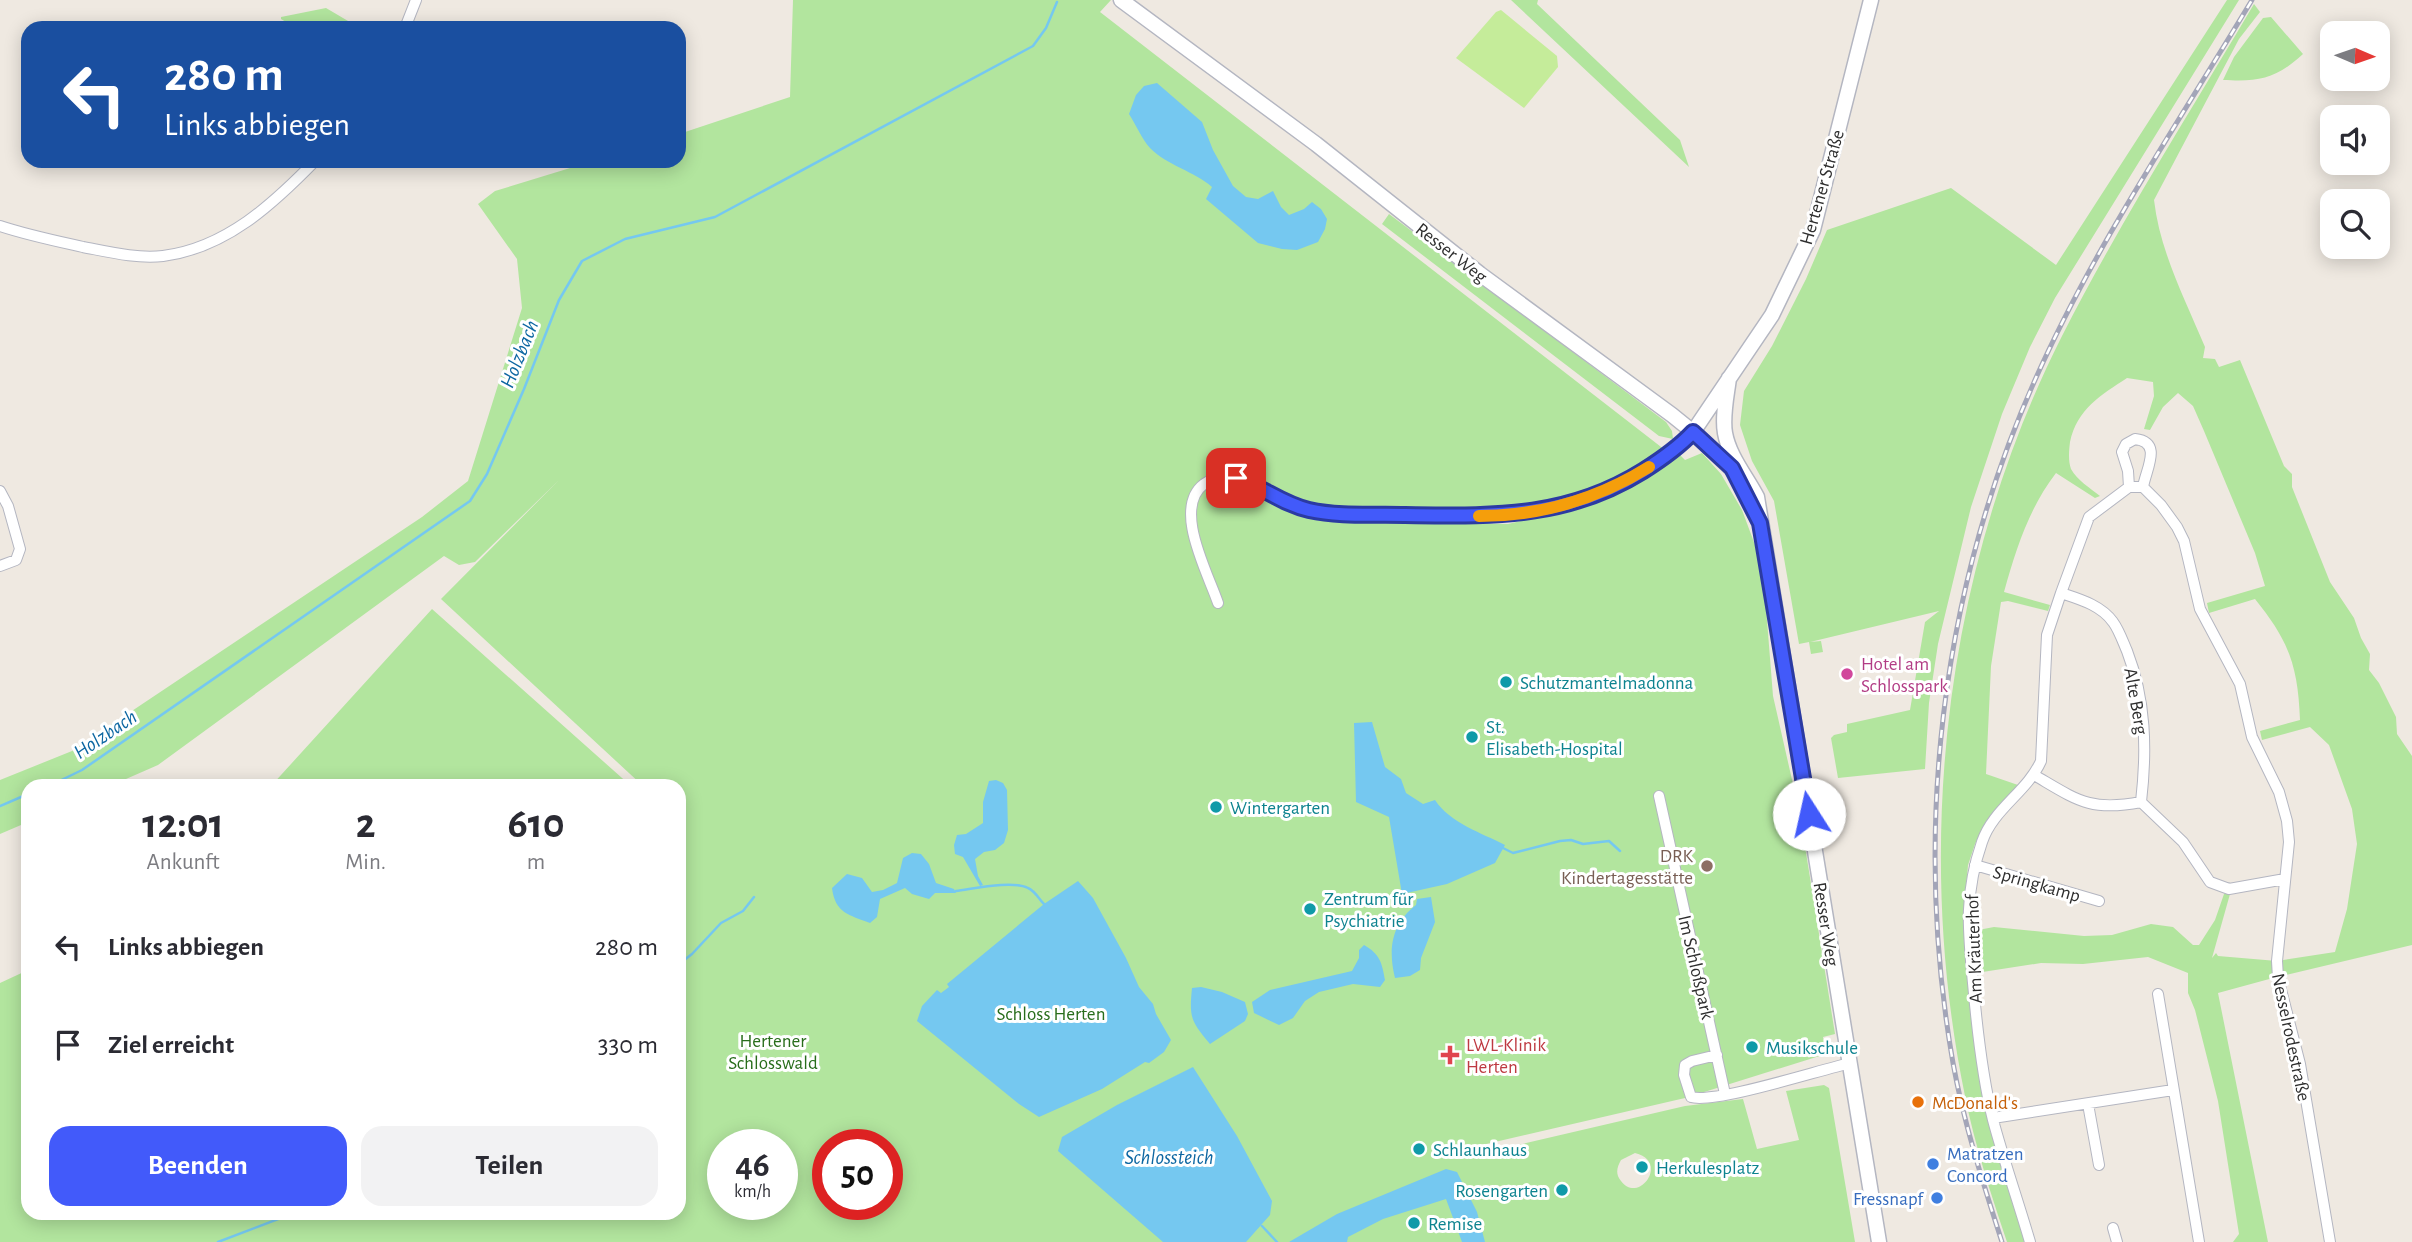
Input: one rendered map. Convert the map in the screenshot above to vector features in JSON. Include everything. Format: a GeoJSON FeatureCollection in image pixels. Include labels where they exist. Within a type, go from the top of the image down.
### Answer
{"type":"FeatureCollection","features":[{"type":"Feature","properties":{"kind":"main road","name":"Resser Weg"},"geometry":{"type":"LineString","coordinates":[[1121,0],[1316,144],[1480,274],[1693,432],[1732,468],[1760,523]]}},
{"type":"Feature","properties":{"kind":"main road","name":"Hertener Straße"},"geometry":{"type":"LineString","coordinates":[[1693,432],[1772,315],[1812,230],[1871,0]]}},
{"type":"Feature","properties":{"kind":"main road","name":"Resser Weg"},"geometry":{"type":"LineString","coordinates":[[1730,378],[1724,432],[1732,456],[1757,497],[1879,1242]]}},
{"type":"Feature","properties":{"kind":"street"},"geometry":{"type":"LineString","coordinates":[[408,21],[416,0]]}},
{"type":"Feature","properties":{"kind":"street"},"geometry":{"type":"LineString","coordinates":[[0,226],[63,243],[121,254],[163,256],[205,245],[246,224],[308,168]]}},
{"type":"Feature","properties":{"kind":"street"},"geometry":{"type":"LineString","coordinates":[[1219,603],[1193,536],[1190,520],[1192,502],[1197,491],[1212,480],[1228,476],[1236,478],[1282,501],[1312,510],[1375,514],[1508,515],[1566,506],[1609,490],[1674,452],[1693,432]]}},
{"type":"Feature","properties":{"kind":"street"},"geometry":{"type":"LineString","coordinates":[[2134,439],[2150,444],[2152,457],[2143,487],[2129,487],[2128,471],[2122,452],[2126,444],[2134,439]]}},
{"type":"Feature","properties":{"kind":"street","name":"Am Kräuterhof"},"geometry":{"type":"LineString","coordinates":[[2030,1242],[1993,1118],[1978,1034],[1968,896],[1989,826],[2034,775],[2040,761],[2048,635],[2089,517],[2129,487]]}},
{"type":"Feature","properties":{"kind":"street","name":"Nesselrodestraße"},"geometry":{"type":"LineString","coordinates":[[2143,487],[2177,527],[2191,565],[2200,609],[2240,684],[2252,737],[2279,792],[2287,821],[2289,842],[2277,961],[2278,978],[2300,1064],[2330,1242]]}},
{"type":"Feature","properties":{"kind":"street"},"geometry":{"type":"LineString","coordinates":[[0,491],[8,506],[20,549],[16,560],[0,566]]}},
{"type":"Feature","properties":{"kind":"street","name":"Alte Berg"},"geometry":{"type":"LineString","coordinates":[[2061,593],[2092,604],[2113,621],[2136,677],[2143,712],[2141,802]]}},
{"type":"Feature","properties":{"kind":"street"},"geometry":{"type":"LineString","coordinates":[[2034,775],[2082,803],[2118,807],[2141,802],[2183,842],[2210,882],[2229,889],[2285,879]]}},
{"type":"Feature","properties":{"kind":"street","name":"Im Schloßpark"},"geometry":{"type":"LineString","coordinates":[[1659,796],[1725,1094]]}},
{"type":"Feature","properties":{"kind":"street","name":"Springkamp"},"geometry":{"type":"LineString","coordinates":[[1975,866],[2099,901]]}},
{"type":"Feature","properties":{"kind":"street"},"geometry":{"type":"LineString","coordinates":[[2158,994],[2199,1242]]}},
{"type":"Feature","properties":{"kind":"street"},"geometry":{"type":"LineString","coordinates":[[1717,1055],[1685,1065],[1691,1097],[1725,1094],[1851,1063]]}},
{"type":"Feature","properties":{"kind":"street"},"geometry":{"type":"LineString","coordinates":[[1993,1118],[2173,1090]]}},
{"type":"Feature","properties":{"kind":"street"},"geometry":{"type":"LineString","coordinates":[[2088,1104],[2099,1165]]}},
{"type":"Feature","properties":{"kind":"street"},"geometry":{"type":"LineString","coordinates":[[2113,1228],[2117,1242]]}},
{"type":"Feature","properties":{"kind":"green space"},"geometry":{"type":"Polygon","coordinates":[[[793,0],[1111,0],[1100,12],[1665,450],[1639,467],[1585,494],[1523,505],[1457,508],[1316,506],[1232,469],[1220,470],[1232,483],[1312,516],[1508,524],[1598,503],[1677,452],[1685,460],[1702,453],[1721,474],[1742,510],[1755,545],[1765,595],[1773,696],[1800,815],[1835,1034],[1823,1037],[1826,1054],[1685,1098],[1469,1148],[1471,1156],[1685,1106],[1743,1099],[1757,1149],[1799,1140],[1786,1091],[1824,1085],[1829,1088],[1855,1242],[0,1242],[0,983],[21,973],[21,1220],[686,1220],[686,779],[635,779],[441,599],[559,480],[475,562],[459,565],[444,556],[158,765],[126,779],[21,779],[21,825],[0,834],[0,780],[72,751],[422,517],[468,481],[522,308],[517,259],[478,204],[495,191],[570,168],[686,168],[686,132],[790,97],[793,0]],[[1635,1153],[1621,1160],[1618,1176],[1628,1187],[1636,1188],[1648,1179],[1650,1164],[1645,1157],[1635,1153]]]}},
{"type":"Feature","properties":{"kind":"green space"},"geometry":{"type":"Polygon","coordinates":[[[1511,0],[1538,0],[1537,4],[1680,140],[1689,167],[1511,0]]]}},
{"type":"Feature","properties":{"kind":"green space"},"geometry":{"type":"Polygon","coordinates":[[[2227,0],[2239,0],[2055,298],[2030,347],[2002,414],[1971,507],[1938,644],[1929,703],[1925,769],[1838,778],[1831,738],[1847,732],[1847,724],[1910,710],[1925,622],[1939,611],[1810,642],[1821,641],[1823,652],[1811,654],[1809,642],[1799,644],[1774,501],[1752,461],[1740,425],[1744,391],[1772,346],[1827,230],[1951,188],[2056,265],[2227,0]]]}},
{"type":"Feature","properties":{"kind":"green space"},"geometry":{"type":"Polygon","coordinates":[[[2254,4],[2260,12],[2239,39],[2154,200],[2157,219],[2174,275],[2205,347],[2203,358],[2215,359],[2219,367],[2240,360],[2284,466],[2292,474],[2292,487],[2330,582],[2354,618],[2370,654],[2369,670],[2379,683],[2396,717],[2397,734],[2412,756],[2412,945],[2218,993],[2268,1242],[2233,1242],[2239,1234],[2218,1101],[2195,1010],[2188,993],[2188,973],[2148,957],[2083,964],[2041,963],[1976,973],[1973,931],[1994,927],[2084,936],[2112,935],[2151,924],[2173,927],[2193,945],[2199,945],[2215,920],[2224,894],[2230,894],[2212,958],[2216,953],[2218,956],[2277,961],[2335,952],[2347,909],[2357,844],[2352,809],[2329,745],[2310,727],[2262,740],[2260,731],[2300,720],[2294,669],[2284,642],[2255,599],[2209,613],[2207,603],[2265,586],[2255,553],[2193,406],[2178,393],[2163,407],[2150,430],[2144,429],[2154,396],[2153,382],[2127,378],[2091,404],[2078,420],[2070,442],[2071,469],[2100,496],[2095,498],[2056,473],[2038,500],[2019,545],[2004,592],[2050,605],[2048,611],[2008,601],[2001,602],[1991,666],[1986,774],[2018,785],[1986,822],[1975,844],[1968,865],[1964,913],[2003,1169],[2026,1242],[2007,1242],[1978,1152],[1965,1096],[1949,1000],[1942,903],[1942,805],[1950,708],[1966,611],[1990,517],[2022,425],[2062,336],[2131,210],[2254,4]]]}},
{"type":"Feature","properties":{"kind":"green space"},"geometry":{"type":"Polygon","coordinates":[[[326,8],[348,21],[284,21],[281,17],[326,8]]]}},
{"type":"Feature","properties":{"kind":"green space"},"geometry":{"type":"Polygon","coordinates":[[[1501,10],[1557,56],[1558,67],[1524,108],[1456,58],[1496,12],[1501,10]]]}},
{"type":"Feature","properties":{"kind":"green space"},"geometry":{"type":"Polygon","coordinates":[[[2271,17],[2303,54],[2284,69],[2266,77],[2223,80],[2234,57],[2263,18],[2271,17]]]}},
{"type":"Feature","properties":{"kind":"green space"},"geometry":{"type":"Polygon","coordinates":[[[1389,214],[1666,422],[1672,431],[1673,439],[1659,436],[1382,224],[1389,214]]]}},
{"type":"Feature","properties":{"kind":"green space"},"geometry":{"type":"Polygon","coordinates":[[[432,609],[623,779],[277,779],[432,609]]]}},
{"type":"Feature","properties":{"kind":"water"},"geometry":{"type":"Polygon","coordinates":[[[1157,83],[1202,122],[1213,150],[1233,186],[1246,197],[1258,199],[1273,191],[1281,207],[1289,215],[1304,209],[1312,202],[1321,209],[1327,219],[1318,242],[1297,250],[1258,243],[1206,199],[1212,187],[1150,148],[1129,114],[1136,95],[1144,86],[1157,83]]]}},
{"type":"Feature","properties":{"kind":"water"},"geometry":{"type":"Polygon","coordinates":[[[1372,722],[1385,767],[1401,779],[1406,793],[1423,804],[1435,800],[1458,821],[1505,845],[1495,863],[1447,884],[1402,894],[1389,817],[1356,802],[1354,723],[1372,722]]]}},
{"type":"Feature","properties":{"kind":"water"},"geometry":{"type":"Polygon","coordinates":[[[989,781],[1003,783],[1007,790],[1008,830],[1004,843],[975,859],[978,876],[983,885],[980,886],[963,857],[955,854],[954,845],[957,835],[966,834],[983,823],[983,802],[989,781]]]}},
{"type":"Feature","properties":{"kind":"water"},"geometry":{"type":"Polygon","coordinates":[[[912,853],[921,854],[929,864],[936,883],[954,889],[956,893],[935,893],[929,899],[912,894],[905,888],[880,899],[877,917],[870,923],[844,912],[836,903],[832,888],[847,874],[862,878],[872,892],[883,890],[897,883],[903,858],[912,853]]]}},
{"type":"Feature","properties":{"kind":"water"},"geometry":{"type":"Polygon","coordinates":[[[1078,881],[1093,898],[1139,987],[1153,1004],[1171,1040],[1164,1052],[1149,1063],[1145,1062],[1102,1089],[1039,1117],[1019,1104],[917,1021],[922,1006],[937,990],[941,993],[949,987],[947,984],[1044,904],[1078,881]]]}},
{"type":"Feature","properties":{"kind":"water"},"geometry":{"type":"Polygon","coordinates":[[[1431,897],[1435,922],[1421,958],[1420,970],[1410,976],[1395,978],[1392,948],[1401,920],[1416,905],[1417,899],[1431,897]]]}},
{"type":"Feature","properties":{"kind":"water"},"geometry":{"type":"Polygon","coordinates":[[[1364,945],[1374,952],[1381,964],[1385,980],[1380,987],[1353,984],[1319,992],[1305,1001],[1293,1018],[1279,1025],[1254,1013],[1252,1002],[1270,990],[1352,971],[1359,958],[1359,950],[1364,945]]]}},
{"type":"Feature","properties":{"kind":"water"},"geometry":{"type":"Polygon","coordinates":[[[1201,987],[1245,1002],[1248,1014],[1245,1021],[1210,1044],[1195,1024],[1191,1013],[1192,988],[1201,987]]]}},
{"type":"Feature","properties":{"kind":"water","name":"Schlossteich"},"geometry":{"type":"Polygon","coordinates":[[[1193,1067],[1237,1136],[1272,1201],[1270,1215],[1246,1242],[1163,1242],[1058,1151],[1062,1137],[1117,1105],[1193,1067]]]}},
{"type":"Feature","properties":{"kind":"water"},"geometry":{"type":"Polygon","coordinates":[[[1446,1169],[1457,1172],[1477,1212],[1485,1242],[1462,1242],[1446,1199],[1383,1219],[1348,1237],[1347,1242],[1289,1242],[1337,1214],[1446,1169]]]}},
{"type":"Feature","properties":{"kind":"waterway","name":"Holzbach"},"geometry":{"type":"LineString","coordinates":[[63,779],[82,770],[470,501],[487,474],[559,300],[582,261],[625,239],[715,217],[1033,46],[1046,28],[1057,2]]}},
{"type":"Feature","properties":{"kind":"waterway","name":"Holzbach"},"geometry":{"type":"LineString","coordinates":[[0,806],[21,797]]}},
{"type":"Feature","properties":{"kind":"waterway"},"geometry":{"type":"LineString","coordinates":[[1503,848],[1513,853],[1571,840],[1583,844],[1609,841],[1620,851]]}},
{"type":"Feature","properties":{"kind":"waterway"},"geometry":{"type":"LineString","coordinates":[[956,891],[1003,885],[1021,886],[1033,891],[1044,904]]}},
{"type":"Feature","properties":{"kind":"waterway"},"geometry":{"type":"LineString","coordinates":[[686,959],[721,923],[743,911],[754,897]]}},
{"type":"Feature","properties":{"kind":"waterway"},"geometry":{"type":"LineString","coordinates":[[218,1242],[276,1220]]}},
{"type":"Feature","properties":{"kind":"waterway"},"geometry":{"type":"LineString","coordinates":[[1262,1226],[1277,1242]]}},
{"type":"Feature","properties":{"kind":"railway"},"geometry":{"type":"LineString","coordinates":[[2002,1242],[1963,1108],[1953,1063],[1941,977],[1936,890],[1936,802],[1943,716],[1957,629],[1976,544],[2003,461],[2035,380],[2110,234],[2252,0]]}},
{"type":"Feature","properties":{"kind":"slow traffic"},"geometry":{"type":"LineString","coordinates":[[1479,516],[1508,515],[1566,506],[1609,490],[1649,467]]}},
{"type":"Feature","properties":{"kind":"place","name":"Hotel am Schlosspark"},"geometry":{"type":"Point","coordinates":[1847,674]}},
{"type":"Feature","properties":{"kind":"place","name":"Schutzmantelmadonna"},"geometry":{"type":"Point","coordinates":[1506,682]}},
{"type":"Feature","properties":{"kind":"place","name":"St. Elisabeth-Hospital"},"geometry":{"type":"Point","coordinates":[1472,737]}},
{"type":"Feature","properties":{"kind":"place","name":"Wintergarten"},"geometry":{"type":"Point","coordinates":[1216,807]}},
{"type":"Feature","properties":{"kind":"place","name":"DRK Kindertagesstätte"},"geometry":{"type":"Point","coordinates":[1707,866]}},
{"type":"Feature","properties":{"kind":"place","name":"Zentrum für Psychiatrie"},"geometry":{"type":"Point","coordinates":[1310,909]}},
{"type":"Feature","properties":{"kind":"place","name":"Musikschule"},"geometry":{"type":"Point","coordinates":[1752,1047]}},
{"type":"Feature","properties":{"kind":"place","name":"LWL-Klinik Herten"},"geometry":{"type":"Point","coordinates":[1450,1055]}},
{"type":"Feature","properties":{"kind":"place","name":"McDonald's"},"geometry":{"type":"Point","coordinates":[1918,1102]}},
{"type":"Feature","properties":{"kind":"place","name":"Schlaunhaus"},"geometry":{"type":"Point","coordinates":[1419,1149]}},
{"type":"Feature","properties":{"kind":"place","name":"Matratzen Concord"},"geometry":{"type":"Point","coordinates":[1933,1164]}},
{"type":"Feature","properties":{"kind":"place","name":"Herkulesplatz"},"geometry":{"type":"Point","coordinates":[1642,1167]}},
{"type":"Feature","properties":{"kind":"place","name":"Rosengarten"},"geometry":{"type":"Point","coordinates":[1562,1190]}},
{"type":"Feature","properties":{"kind":"place","name":"Fressnapf"},"geometry":{"type":"Point","coordinates":[1937,1198]}},
{"type":"Feature","properties":{"kind":"place","name":"Remise"},"geometry":{"type":"Point","coordinates":[1414,1223]}},
{"type":"Feature","properties":{"kind":"route"},"geometry":{"type":"LineString","coordinates":[[1236,478],[1295,506],[1334,513],[1508,515],[1566,506],[1609,490],[1674,452],[1693,432],[1732,468],[1760,523],[1809,814]]}},
{"type":"Feature","properties":{"kind":"park label","name":"Schloss Herten"},"geometry":{"type":"Point","coordinates":[1051,1013]}},
{"type":"Feature","properties":{"kind":"park label","name":"Hertener Schlosswald"},"geometry":{"type":"Point","coordinates":[773,1051]}}]}
